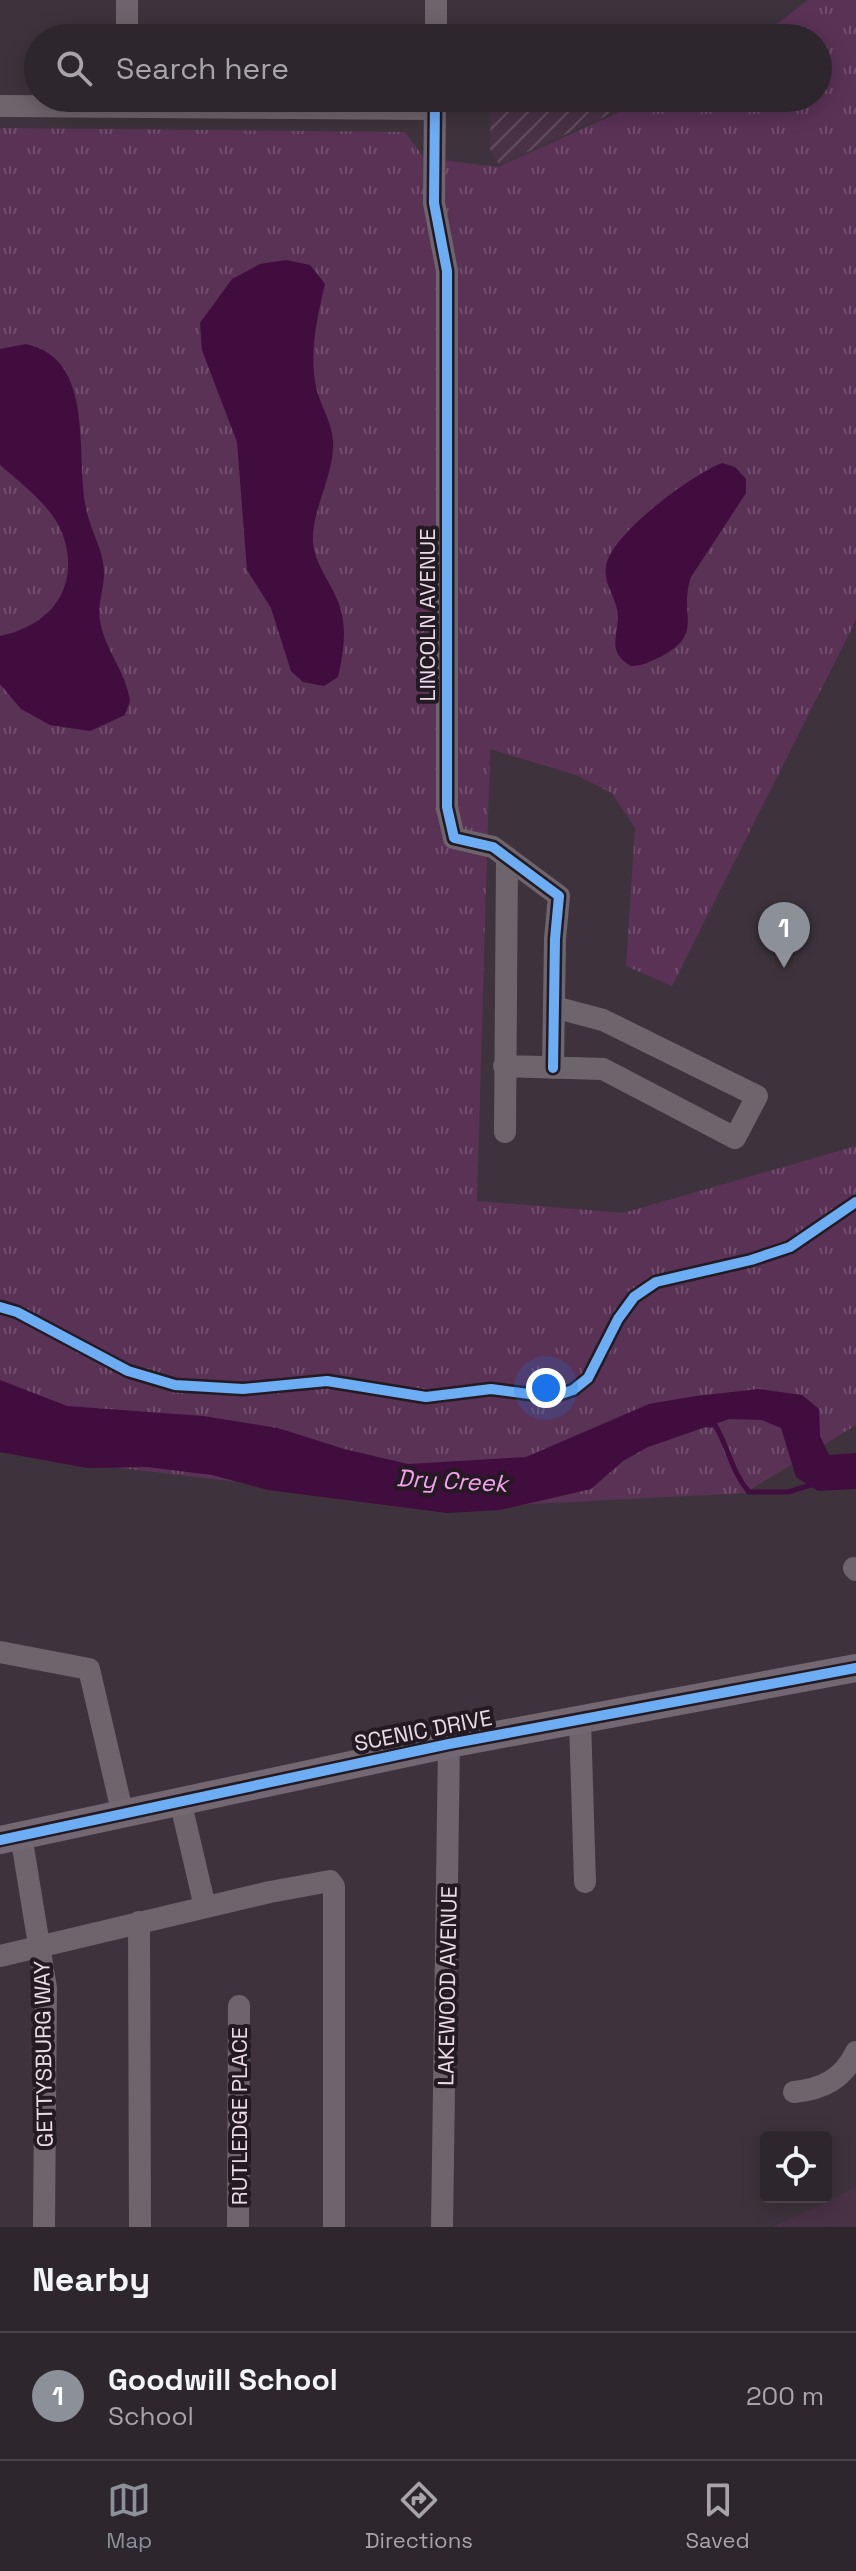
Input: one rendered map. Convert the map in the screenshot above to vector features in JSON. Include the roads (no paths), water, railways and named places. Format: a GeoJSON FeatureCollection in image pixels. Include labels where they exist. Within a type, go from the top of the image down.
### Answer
{"type":"FeatureCollection","features":[{"type":"Feature","properties":{"kind":"main road","name":"SCENIC DRIVE"},"geometry":{"type":"LineString","coordinates":[[10,1837],[449,1744],[856,1668]]}},
{"type":"Feature","properties":{"kind":"street"},"geometry":{"type":"LineString","coordinates":[[127,0],[127,24]]}},
{"type":"Feature","properties":{"kind":"street"},"geometry":{"type":"LineString","coordinates":[[436,0],[436,24]]}},
{"type":"Feature","properties":{"kind":"street"},"geometry":{"type":"LineString","coordinates":[[0,106],[24,105]]}},
{"type":"Feature","properties":{"kind":"street","name":"LINCOLN AVENUE"},"geometry":{"type":"LineString","coordinates":[[435,112],[434,203],[447,271],[447,807],[454,838],[493,847],[559,896],[553,1068]]}},
{"type":"Feature","properties":{"kind":"street"},"geometry":{"type":"LineString","coordinates":[[505,1132],[507,857]]}},
{"type":"Feature","properties":{"kind":"street"},"geometry":{"type":"LineString","coordinates":[[504,1066],[603,1069],[735,1138],[757,1096],[603,1020],[554,1007]]}},
{"type":"Feature","properties":{"kind":"street"},"geometry":{"type":"LineString","coordinates":[[0,1652],[89,1669],[122,1811]]}},
{"type":"Feature","properties":{"kind":"street"},"geometry":{"type":"LineString","coordinates":[[580,1720],[585,1882]]}},
{"type":"Feature","properties":{"kind":"street","name":"LAKEWOOD AVENUE"},"geometry":{"type":"LineString","coordinates":[[442,2227],[449,1744]]}},
{"type":"Feature","properties":{"kind":"street"},"geometry":{"type":"LineString","coordinates":[[180,1800],[205,1907]]}},
{"type":"Feature","properties":{"kind":"street","name":"GETTYSBURG WAY"},"geometry":{"type":"LineString","coordinates":[[10,1837],[41,1946],[47,2029],[44,2227]]}},
{"type":"Feature","properties":{"kind":"street"},"geometry":{"type":"LineString","coordinates":[[0,1956],[330,1881],[334,1886],[334,2227]]}},
{"type":"Feature","properties":{"kind":"street"},"geometry":{"type":"LineString","coordinates":[[139,1922],[140,2227]]}},
{"type":"Feature","properties":{"kind":"street","name":"RUTLEDGE PLACE"},"geometry":{"type":"LineString","coordinates":[[238,2227],[239,2006]]}},
{"type":"Feature","properties":{"kind":"street"},"geometry":{"type":"LineString","coordinates":[[794,2092],[820,2088],[836,2078],[856,2052]]}},
{"type":"Feature","properties":{"kind":"water"},"geometry":{"type":"Polygon","coordinates":[[[286,260],[310,265],[325,284],[313,361],[316,387],[332,433],[333,453],[313,530],[313,543],[319,565],[340,608],[344,638],[338,677],[324,686],[303,682],[291,671],[271,608],[247,570],[237,442],[202,350],[200,323],[232,279],[260,264],[286,260]]]}},
{"type":"Feature","properties":{"kind":"water"},"geometry":{"type":"Polygon","coordinates":[[[26,344],[48,353],[63,368],[73,388],[81,436],[86,508],[103,565],[100,621],[130,701],[125,715],[90,731],[50,725],[21,709],[0,684],[0,636],[18,631],[47,614],[64,588],[68,572],[68,554],[63,535],[52,515],[0,465],[0,349],[26,344]]]}},
{"type":"Feature","properties":{"kind":"water"},"geometry":{"type":"Polygon","coordinates":[[[722,463],[735,467],[746,479],[746,493],[691,577],[687,631],[675,648],[643,664],[631,666],[619,656],[616,646],[618,612],[606,574],[611,554],[622,538],[655,507],[692,479],[722,463]]]}},
{"type":"Feature","properties":{"kind":"water"},"geometry":{"type":"Polygon","coordinates":[[[0,1380],[67,1406],[203,1416],[278,1428],[344,1449],[408,1464],[526,1457],[649,1404],[759,1389],[802,1395],[819,1409],[820,1436],[829,1455],[856,1453],[856,1489],[818,1491],[796,1477],[781,1428],[762,1420],[729,1419],[648,1447],[623,1461],[591,1489],[500,1510],[447,1513],[268,1490],[212,1475],[147,1467],[87,1468],[0,1452],[0,1380]]]}},
{"type":"Feature","properties":{"kind":"waterway","name":"Dry Creek"},"geometry":{"type":"LineString","coordinates":[[708,1425],[715,1425],[738,1476],[749,1492],[788,1492],[814,1484]]}},
{"type":"Feature","properties":{"kind":"place","name":"Goodwill School"},"geometry":{"type":"Point","coordinates":[784,968]}}]}
